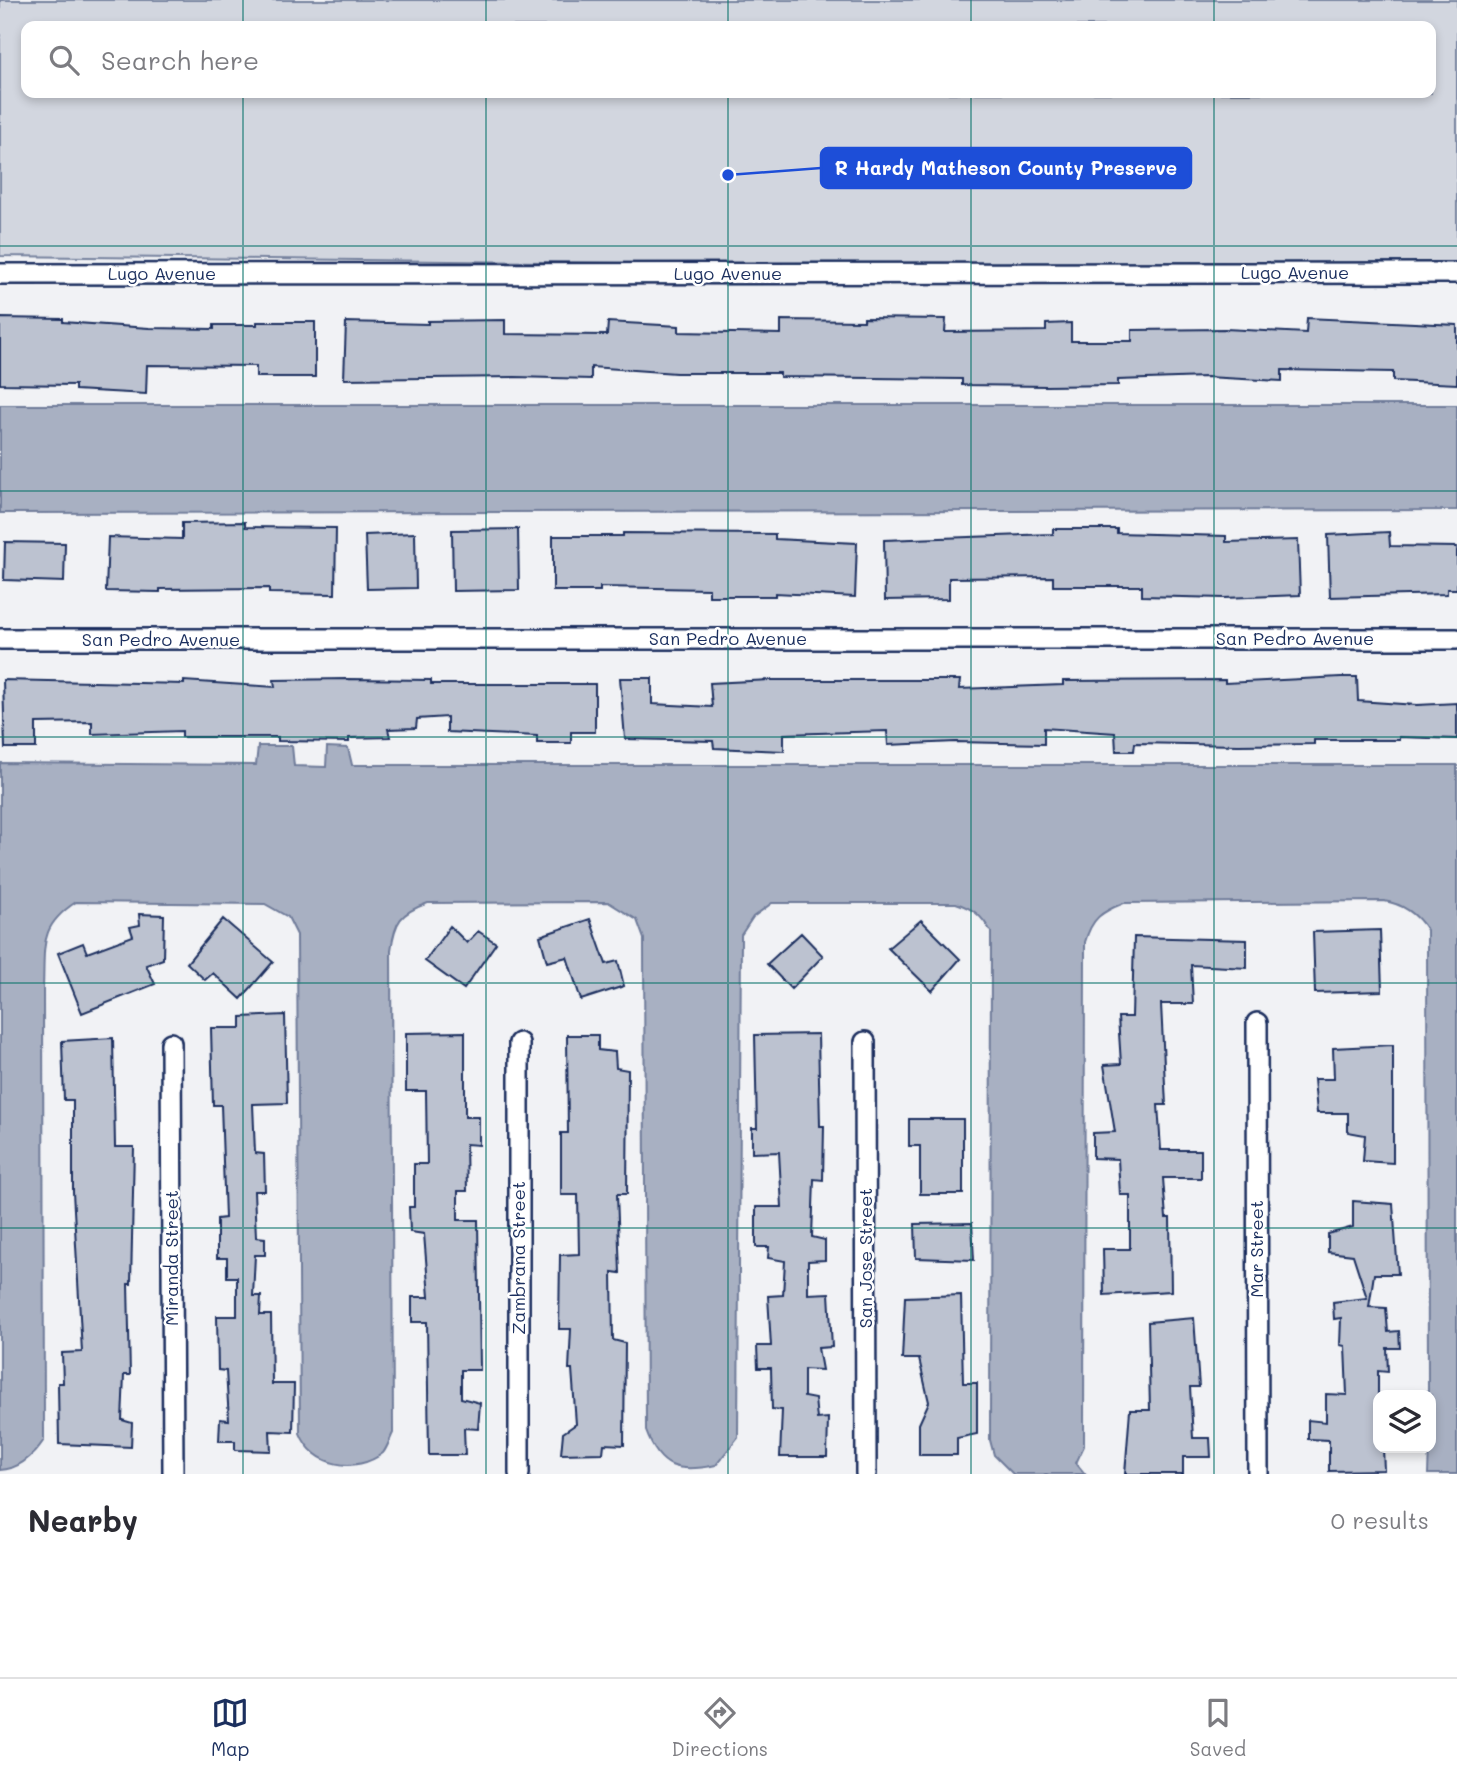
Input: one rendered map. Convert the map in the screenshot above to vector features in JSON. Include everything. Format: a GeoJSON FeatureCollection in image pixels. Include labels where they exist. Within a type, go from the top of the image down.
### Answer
{"type":"FeatureCollection","features":[{"type":"Feature","properties":{"kind":"street","name":"Lugo Avenue"},"geometry":{"type":"LineString","coordinates":[[0,274],[1457,274]]}},
{"type":"Feature","properties":{"kind":"street","name":"San Pedro Avenue"},"geometry":{"type":"LineString","coordinates":[[0,639],[1457,639]]}},
{"type":"Feature","properties":{"kind":"street","name":"Mar Street"},"geometry":{"type":"LineString","coordinates":[[1257,1023],[1258,1474]]}},
{"type":"Feature","properties":{"kind":"street","name":"San Jose Street"},"geometry":{"type":"LineString","coordinates":[[865,1042],[866,1474]]}},
{"type":"Feature","properties":{"kind":"street","name":"Miranda Street"},"geometry":{"type":"LineString","coordinates":[[171,1043],[173,1474]]}},
{"type":"Feature","properties":{"kind":"street","name":"Zambrana Street"},"geometry":{"type":"LineString","coordinates":[[519,1043],[519,1474]]}},
{"type":"Feature","properties":{"kind":"shaded area"},"geometry":{"type":"Polygon","coordinates":[[[0,0],[1457,0],[1457,272],[0,256],[0,0]]]}},
{"type":"Feature","properties":{"kind":"water"},"geometry":{"type":"Polygon","coordinates":[[[0,405],[1457,405],[1457,510],[0,513],[0,405]]]}},
{"type":"Feature","properties":{"kind":"water"},"geometry":{"type":"Polygon","coordinates":[[[258,746],[292,746],[294,766],[326,767],[327,747],[348,748],[352,765],[1457,765],[1457,1474],[1428,1474],[1429,1453],[1436,1453],[1436,1390],[1428,1390],[1427,930],[1409,911],[1384,901],[1124,903],[1103,913],[1094,921],[1085,942],[1084,1446],[1076,1463],[1085,1474],[1013,1474],[994,1455],[990,1440],[991,932],[981,917],[968,908],[956,903],[772,903],[753,917],[741,935],[738,1437],[716,1465],[681,1468],[664,1461],[651,1444],[646,1431],[644,939],[637,920],[608,902],[428,903],[411,910],[400,919],[391,950],[393,1433],[383,1453],[372,1460],[348,1465],[325,1460],[306,1444],[300,1433],[297,935],[288,917],[265,904],[76,902],[55,920],[49,929],[44,949],[44,1440],[25,1460],[0,1470],[0,763],[256,765],[258,746]]]}},
{"type":"Feature","properties":{"kind":"building"},"geometry":{"type":"Polygon","coordinates":[[[0,318],[63,319],[63,322],[149,328],[214,329],[214,325],[257,325],[257,322],[315,322],[315,377],[256,377],[256,366],[147,365],[146,394],[75,390],[75,385],[0,384],[0,318]]]}},
{"type":"Feature","properties":{"kind":"building"},"geometry":{"type":"Polygon","coordinates":[[[864,318],[946,319],[945,332],[1046,331],[1046,324],[1071,323],[1071,341],[1132,341],[1132,330],[1225,329],[1306,333],[1307,318],[1457,325],[1457,384],[1393,381],[1393,372],[1282,370],[1282,381],[1206,377],[1118,380],[1118,385],[1046,386],[962,385],[962,379],[780,377],[780,373],[676,373],[591,367],[591,379],[344,379],[346,322],[428,324],[428,321],[505,320],[505,334],[607,335],[608,322],[679,326],[679,332],[781,334],[781,320],[864,321],[864,318]]]}},
{"type":"Feature","properties":{"kind":"building"},"geometry":{"type":"Polygon","coordinates":[[[245,522],[245,527],[336,528],[335,594],[269,593],[269,588],[106,591],[108,537],[182,539],[182,523],[245,522]]]}},
{"type":"Feature","properties":{"kind":"building"},"geometry":{"type":"Polygon","coordinates":[[[518,529],[519,590],[453,591],[452,530],[518,529]]]}},
{"type":"Feature","properties":{"kind":"building"},"geometry":{"type":"Polygon","coordinates":[[[1053,529],[1117,529],[1117,533],[1226,536],[1226,542],[1298,540],[1300,595],[1224,598],[1142,596],[1142,586],[1053,586],[1053,577],[949,578],[949,599],[885,600],[884,540],[1053,534],[1053,529]]]}},
{"type":"Feature","properties":{"kind":"building"},"geometry":{"type":"Polygon","coordinates":[[[1389,532],[1390,546],[1457,547],[1457,589],[1447,589],[1447,594],[1330,597],[1328,535],[1389,532]]]}},
{"type":"Feature","properties":{"kind":"building"},"geometry":{"type":"Polygon","coordinates":[[[415,533],[416,588],[367,589],[365,535],[415,533]]]}},
{"type":"Feature","properties":{"kind":"building"},"geometry":{"type":"Polygon","coordinates":[[[623,533],[775,534],[775,539],[857,543],[855,597],[775,593],[775,596],[709,596],[709,589],[600,587],[600,591],[553,591],[553,536],[623,536],[623,533]]]}},
{"type":"Feature","properties":{"kind":"building"},"geometry":{"type":"Polygon","coordinates":[[[5,542],[65,543],[64,582],[4,580],[5,542]]]}},
{"type":"Feature","properties":{"kind":"building"},"geometry":{"type":"Polygon","coordinates":[[[1357,677],[1358,701],[1417,705],[1457,703],[1457,739],[1399,737],[1399,740],[1314,740],[1314,744],[1238,745],[1135,743],[1134,751],[1116,751],[1115,733],[1044,728],[1044,744],[956,742],[888,745],[887,731],[784,734],[784,751],[714,748],[713,741],[625,739],[620,678],[652,678],[652,704],[712,707],[710,683],[771,680],[960,680],[959,689],[1063,685],[1063,681],[1225,680],[1225,683],[1357,677]]]}},
{"type":"Feature","properties":{"kind":"building"},"geometry":{"type":"Polygon","coordinates":[[[3,680],[184,684],[184,681],[275,687],[274,680],[431,680],[431,684],[595,684],[595,732],[571,732],[571,743],[537,743],[537,736],[447,732],[447,717],[417,719],[416,728],[388,729],[390,737],[349,738],[349,742],[278,741],[278,737],[182,737],[182,731],[92,734],[92,722],[36,723],[36,748],[5,748],[3,680]]]}},
{"type":"Feature","properties":{"kind":"building"},"geometry":{"type":"Polygon","coordinates":[[[139,914],[164,915],[163,959],[146,965],[155,984],[82,1013],[58,953],[83,943],[87,953],[133,936],[130,927],[140,925],[139,914]]]}},
{"type":"Feature","properties":{"kind":"building"},"geometry":{"type":"Polygon","coordinates":[[[223,919],[273,962],[241,999],[213,973],[205,980],[187,963],[223,919]]]}},
{"type":"Feature","properties":{"kind":"building"},"geometry":{"type":"Polygon","coordinates":[[[590,919],[606,964],[618,961],[624,986],[581,1000],[567,957],[547,962],[540,936],[590,919]]]}},
{"type":"Feature","properties":{"kind":"building"},"geometry":{"type":"Polygon","coordinates":[[[921,920],[960,959],[932,991],[888,948],[921,920]]]}},
{"type":"Feature","properties":{"kind":"building"},"geometry":{"type":"Polygon","coordinates":[[[450,926],[467,943],[478,931],[496,943],[464,989],[425,961],[450,926]]]}},
{"type":"Feature","properties":{"kind":"building"},"geometry":{"type":"Polygon","coordinates":[[[1380,930],[1382,991],[1315,993],[1313,932],[1380,930]]]}},
{"type":"Feature","properties":{"kind":"building"},"geometry":{"type":"Polygon","coordinates":[[[801,933],[823,956],[791,989],[767,964],[801,933]]]}},
{"type":"Feature","properties":{"kind":"building"},"geometry":{"type":"Polygon","coordinates":[[[1134,937],[1247,940],[1247,968],[1191,965],[1193,1004],[1161,1004],[1166,1105],[1158,1105],[1161,1150],[1201,1150],[1201,1178],[1163,1178],[1166,1218],[1170,1218],[1171,1291],[1104,1295],[1103,1249],[1130,1249],[1130,1195],[1120,1195],[1118,1159],[1093,1158],[1093,1133],[1115,1132],[1104,1065],[1121,1064],[1118,1017],[1132,1017],[1134,937]]]}},
{"type":"Feature","properties":{"kind":"building"},"geometry":{"type":"Polygon","coordinates":[[[285,1015],[287,1103],[253,1104],[255,1153],[264,1154],[265,1191],[254,1191],[256,1237],[265,1238],[265,1255],[255,1255],[253,1296],[261,1296],[260,1315],[271,1315],[272,1384],[294,1384],[293,1432],[270,1431],[271,1451],[235,1450],[235,1441],[219,1441],[220,1419],[229,1420],[226,1371],[218,1370],[217,1316],[237,1316],[237,1277],[227,1277],[227,1258],[217,1258],[217,1219],[225,1218],[221,1105],[213,1105],[211,1028],[241,1028],[241,1017],[285,1015]]]}},
{"type":"Feature","properties":{"kind":"building"},"geometry":{"type":"Polygon","coordinates":[[[465,1032],[465,1117],[479,1117],[479,1145],[466,1144],[467,1191],[458,1191],[458,1220],[478,1220],[480,1370],[461,1370],[461,1398],[480,1403],[478,1429],[464,1428],[465,1455],[429,1455],[427,1322],[412,1322],[412,1297],[429,1297],[424,1234],[410,1232],[409,1207],[414,1207],[414,1164],[427,1164],[426,1091],[406,1091],[406,1033],[465,1032]]]}},
{"type":"Feature","properties":{"kind":"building"},"geometry":{"type":"Polygon","coordinates":[[[818,1034],[820,1126],[824,1126],[823,1180],[814,1179],[812,1237],[825,1240],[825,1260],[808,1261],[808,1294],[829,1293],[832,1347],[818,1348],[822,1370],[804,1369],[804,1397],[815,1399],[817,1419],[828,1418],[827,1457],[780,1457],[782,1410],[772,1409],[771,1368],[758,1368],[757,1346],[771,1346],[768,1296],[783,1295],[785,1261],[768,1258],[769,1247],[756,1247],[756,1207],[782,1207],[779,1152],[752,1153],[752,1128],[757,1128],[755,1035],[818,1034]]]}},
{"type":"Feature","properties":{"kind":"building"},"geometry":{"type":"Polygon","coordinates":[[[567,1035],[598,1035],[598,1050],[615,1052],[616,1068],[628,1070],[627,1194],[617,1194],[620,1273],[612,1272],[613,1340],[625,1343],[624,1445],[604,1444],[603,1453],[561,1454],[563,1433],[576,1424],[572,1369],[569,1369],[571,1329],[559,1329],[560,1255],[579,1254],[578,1195],[561,1195],[561,1133],[568,1133],[567,1035]]]}},
{"type":"Feature","properties":{"kind":"building"},"geometry":{"type":"Polygon","coordinates":[[[113,1038],[115,1147],[134,1147],[131,1284],[128,1284],[130,1375],[124,1375],[122,1420],[132,1423],[131,1447],[59,1444],[58,1383],[63,1383],[62,1353],[82,1352],[73,1192],[73,1100],[64,1100],[62,1041],[113,1038]]]}},
{"type":"Feature","properties":{"kind":"building"},"geometry":{"type":"Polygon","coordinates":[[[1393,1045],[1393,1163],[1363,1161],[1365,1135],[1348,1132],[1348,1113],[1317,1113],[1314,1079],[1334,1079],[1333,1048],[1393,1045]]]}},
{"type":"Feature","properties":{"kind":"building"},"geometry":{"type":"Polygon","coordinates":[[[909,1119],[963,1119],[963,1194],[920,1194],[920,1146],[909,1146],[909,1119]]]}},
{"type":"Feature","properties":{"kind":"building"},"geometry":{"type":"Polygon","coordinates":[[[1353,1201],[1393,1204],[1398,1274],[1374,1274],[1369,1307],[1386,1308],[1388,1332],[1399,1331],[1400,1348],[1387,1348],[1388,1372],[1378,1371],[1378,1390],[1373,1390],[1373,1453],[1383,1453],[1384,1470],[1329,1471],[1329,1440],[1308,1439],[1308,1420],[1326,1422],[1326,1394],[1347,1395],[1345,1346],[1340,1345],[1341,1318],[1334,1319],[1333,1302],[1367,1298],[1353,1255],[1328,1252],[1328,1234],[1353,1227],[1353,1201]]]}},
{"type":"Feature","properties":{"kind":"building"},"geometry":{"type":"Polygon","coordinates":[[[972,1223],[974,1260],[916,1258],[915,1224],[972,1223]]]}},
{"type":"Feature","properties":{"kind":"building"},"geometry":{"type":"Polygon","coordinates":[[[961,1295],[963,1383],[977,1383],[977,1434],[957,1438],[957,1455],[919,1455],[919,1424],[929,1402],[919,1359],[902,1359],[905,1297],[961,1295]]]}},
{"type":"Feature","properties":{"kind":"building"},"geometry":{"type":"Polygon","coordinates":[[[1194,1318],[1199,1387],[1190,1387],[1193,1438],[1210,1438],[1211,1457],[1183,1457],[1183,1474],[1125,1474],[1130,1410],[1150,1410],[1148,1322],[1194,1318]]]}},
{"type":"Feature","properties":{"kind":"place","name":"R Hardy Matheson County Preserve"},"geometry":{"type":"Point","coordinates":[728,175]}}]}
